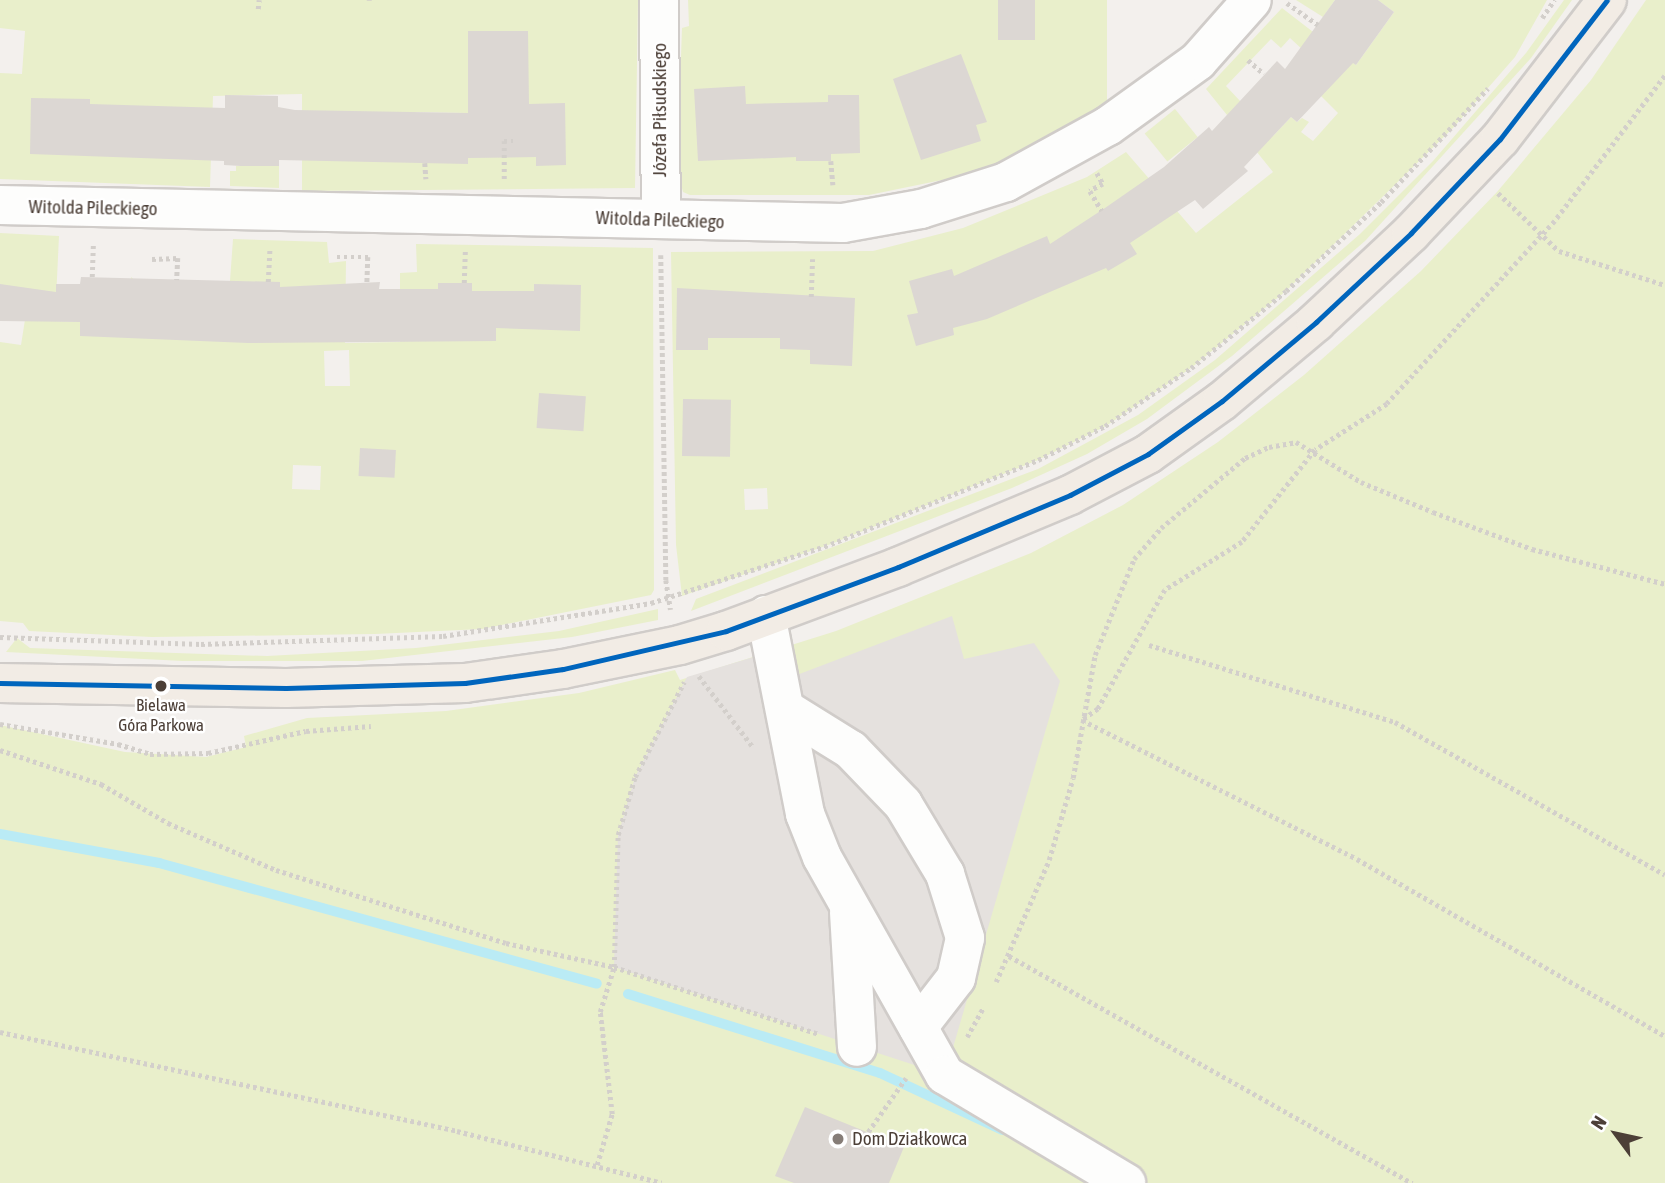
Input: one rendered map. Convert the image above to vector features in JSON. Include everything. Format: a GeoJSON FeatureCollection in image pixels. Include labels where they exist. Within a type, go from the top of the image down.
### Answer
{"type":"FeatureCollection","features":[{"type":"Feature","properties":{"kind":"main road"},"geometry":{"type":"LineString","coordinates":[[0,683],[286,688],[465,683],[680,645],[898,567],[1070,495],[1148,454],[1222,401],[1316,322],[1411,233],[1500,139],[1583,37],[1607,0]]}},
{"type":"Feature","properties":{"kind":"street","name":"Józefa Piłsudskiego"},"geometry":{"type":"LineString","coordinates":[[659,0],[661,219]]}},
{"type":"Feature","properties":{"kind":"street","name":"Witolda Pileckiego"},"geometry":{"type":"LineString","coordinates":[[0,205],[843,223],[922,209],[1006,182],[1108,126],[1198,61],[1252,0]]}},
{"type":"Feature","properties":{"kind":"street"},"geometry":{"type":"LineString","coordinates":[[766,615],[805,814],[848,902],[918,1027],[929,1072],[1126,1183]]}},
{"type":"Feature","properties":{"kind":"street"},"geometry":{"type":"LineString","coordinates":[[785,709],[850,750],[903,804],[945,874],[965,938],[956,978],[918,1027]]}},
{"type":"Feature","properties":{"kind":"street"},"geometry":{"type":"LineString","coordinates":[[848,902],[857,1046]]}},
{"type":"Feature","properties":{"kind":"path"},"geometry":{"type":"LineString","coordinates":[[258,9],[259,0]]}},
{"type":"Feature","properties":{"kind":"path"},"geometry":{"type":"LineString","coordinates":[[1284,0],[1318,24]]}},
{"type":"Feature","properties":{"kind":"path"},"geometry":{"type":"LineString","coordinates":[[1535,29],[1554,0]]}},
{"type":"Feature","properties":{"kind":"path"},"geometry":{"type":"LineString","coordinates":[[1082,720],[1098,709],[1165,590],[1242,542],[1315,450],[1387,404],[1542,235],[1665,76]]}},
{"type":"Feature","properties":{"kind":"path"},"geometry":{"type":"LineString","coordinates":[[0,637],[201,644],[386,640],[516,628],[668,597],[831,544],[1038,460],[1105,426],[1191,368],[1286,291],[1390,192],[1498,77]]}},
{"type":"Feature","properties":{"kind":"path"},"geometry":{"type":"LineString","coordinates":[[503,190],[504,141],[513,141]]}},
{"type":"Feature","properties":{"kind":"path"},"geometry":{"type":"LineString","coordinates":[[831,161],[834,195]]}},
{"type":"Feature","properties":{"kind":"path"},"geometry":{"type":"LineString","coordinates":[[1091,163],[1103,184],[1090,191],[1102,211]]}},
{"type":"Feature","properties":{"kind":"path"},"geometry":{"type":"LineString","coordinates":[[1497,192],[1559,251],[1665,285]]}},
{"type":"Feature","properties":{"kind":"path"},"geometry":{"type":"LineString","coordinates":[[661,219],[668,597]]}},
{"type":"Feature","properties":{"kind":"path"},"geometry":{"type":"LineString","coordinates":[[268,282],[271,241]]}},
{"type":"Feature","properties":{"kind":"path"},"geometry":{"type":"LineString","coordinates":[[464,283],[465,244]]}},
{"type":"Feature","properties":{"kind":"path"},"geometry":{"type":"LineString","coordinates":[[811,297],[812,250]]}},
{"type":"Feature","properties":{"kind":"path"},"geometry":{"type":"LineString","coordinates":[[92,253],[92,277]]}},
{"type":"Feature","properties":{"kind":"path"},"geometry":{"type":"LineString","coordinates":[[337,257],[368,257],[367,282]]}},
{"type":"Feature","properties":{"kind":"path"},"geometry":{"type":"LineString","coordinates":[[152,258],[178,258],[177,280]]}},
{"type":"Feature","properties":{"kind":"path"},"geometry":{"type":"LineString","coordinates":[[992,990],[1049,860],[1073,778],[1095,655],[1134,559],[1161,528],[1245,458],[1269,447],[1296,442],[1315,450],[1361,482],[1433,512],[1532,549],[1665,584]]}},
{"type":"Feature","properties":{"kind":"path"},"geometry":{"type":"LineString","coordinates":[[1149,645],[1395,722],[1665,875]]}},
{"type":"Feature","properties":{"kind":"path"},"geometry":{"type":"LineString","coordinates":[[597,1165],[612,1114],[600,1012],[614,967],[618,835],[635,777],[687,677]]}},
{"type":"Feature","properties":{"kind":"path"},"geometry":{"type":"LineString","coordinates":[[1082,720],[1357,859],[1665,1035]]}},
{"type":"Feature","properties":{"kind":"path"},"geometry":{"type":"LineString","coordinates":[[0,724],[118,744]]}},
{"type":"Feature","properties":{"kind":"path"},"geometry":{"type":"LineString","coordinates":[[0,750],[101,784],[169,823],[276,870],[506,943],[614,967],[857,1046]]}},
{"type":"Feature","properties":{"kind":"path"},"geometry":{"type":"LineString","coordinates":[[1009,956],[1412,1183]]}},
{"type":"Feature","properties":{"kind":"path"},"geometry":{"type":"LineString","coordinates":[[868,1132],[892,1098],[929,1072],[986,1001]]}},
{"type":"Feature","properties":{"kind":"path"},"geometry":{"type":"LineString","coordinates":[[0,1032],[597,1165],[662,1183]]}},
{"type":"Feature","properties":{"kind":"green space"},"geometry":{"type":"Polygon","coordinates":[[[0,0],[638,0],[635,188],[302,191],[302,94],[213,96],[210,187],[0,179],[0,73],[22,74],[25,31],[0,28],[0,0]],[[415,112],[467,164],[467,113],[415,112]]]}},
{"type":"Feature","properties":{"kind":"green space"},"geometry":{"type":"Polygon","coordinates":[[[688,0],[1107,0],[1107,108],[1017,156],[976,173],[869,195],[690,195],[683,192],[677,169],[682,28],[689,26],[688,0]]]}},
{"type":"Feature","properties":{"kind":"green space"},"geometry":{"type":"Polygon","coordinates":[[[1296,0],[1335,0],[1323,17],[1296,0]]]}},
{"type":"Feature","properties":{"kind":"green space"},"geometry":{"type":"Polygon","coordinates":[[[1378,0],[1547,0],[1515,57],[1453,128],[1286,291],[1191,368],[1106,426],[1038,460],[831,544],[682,596],[676,545],[671,252],[873,251],[963,228],[1087,177],[1126,152],[1196,233],[1273,172],[1206,89],[1282,8],[1356,65],[1394,12],[1378,0]],[[1290,38],[1281,48],[1271,39],[1226,86],[1273,136],[1291,117],[1297,122],[1302,118],[1309,122],[1301,132],[1313,141],[1338,113],[1303,78],[1317,63],[1290,38]],[[767,488],[744,489],[745,510],[768,509],[767,488]]]}},
{"type":"Feature","properties":{"kind":"green space"},"geometry":{"type":"Polygon","coordinates":[[[1564,0],[1572,0],[1531,58],[1365,241],[1232,356],[1147,419],[1087,454],[1012,488],[691,611],[696,599],[1038,469],[1138,415],[1215,360],[1360,234],[1433,161],[1526,53],[1564,0]]]}},
{"type":"Feature","properties":{"kind":"green space"},"geometry":{"type":"Polygon","coordinates":[[[1646,0],[1665,0],[1665,1183],[0,1183],[0,725],[125,752],[206,757],[246,747],[244,736],[307,718],[446,711],[579,693],[675,670],[680,680],[836,631],[1031,553],[1123,505],[1218,442],[1304,375],[1421,271],[1497,192],[1591,80],[1646,0]]]}},
{"type":"Feature","properties":{"kind":"green space"},"geometry":{"type":"Polygon","coordinates":[[[1175,109],[1198,137],[1167,162],[1145,134],[1175,109]]]}},
{"type":"Feature","properties":{"kind":"green space"},"geometry":{"type":"Polygon","coordinates":[[[236,166],[279,166],[279,188],[230,186],[230,171],[236,171],[236,166]]]}},
{"type":"Feature","properties":{"kind":"green space"},"geometry":{"type":"Polygon","coordinates":[[[0,233],[59,236],[55,321],[80,322],[80,336],[130,312],[131,277],[145,289],[230,281],[233,239],[327,242],[329,263],[346,261],[345,343],[400,342],[400,273],[417,272],[416,244],[653,248],[654,590],[651,595],[482,629],[375,634],[152,637],[29,631],[23,623],[0,621],[0,342],[21,345],[27,307],[0,284],[0,233]],[[349,350],[324,351],[325,386],[350,386],[349,350]],[[293,465],[292,489],[320,490],[321,466],[293,465]]]}},
{"type":"Feature","properties":{"kind":"green space"},"geometry":{"type":"Polygon","coordinates":[[[658,609],[658,620],[572,637],[362,661],[183,661],[6,652],[17,638],[30,648],[267,656],[416,648],[559,631],[658,609]]]}},
{"type":"Feature","properties":{"kind":"shaded area"},"geometry":{"type":"Polygon","coordinates":[[[952,616],[964,659],[1034,643],[1060,681],[945,1075],[614,967],[618,835],[635,777],[687,677],[777,650],[781,681],[952,616]]]}},
{"type":"Feature","properties":{"kind":"building"},"geometry":{"type":"Polygon","coordinates":[[[998,0],[1035,0],[1035,40],[998,40],[998,0]]]}},
{"type":"Feature","properties":{"kind":"building"},"geometry":{"type":"Polygon","coordinates":[[[1335,0],[1378,0],[1394,12],[1356,65],[1353,63],[1297,122],[1291,117],[1244,167],[1248,171],[1203,209],[1195,200],[1130,243],[1137,254],[1108,271],[1106,268],[987,319],[953,328],[954,335],[916,346],[907,315],[918,313],[909,281],[952,269],[954,276],[1047,236],[1050,244],[1105,208],[1164,167],[1209,127],[1212,131],[1277,61],[1285,69],[1335,0]]]}},
{"type":"Feature","properties":{"kind":"building"},"geometry":{"type":"Polygon","coordinates":[[[468,31],[528,31],[529,104],[565,103],[566,165],[536,166],[536,157],[468,158],[468,164],[279,160],[279,166],[241,166],[224,165],[224,161],[30,154],[31,98],[90,99],[90,104],[225,108],[225,95],[278,96],[278,107],[295,110],[468,113],[468,31]]]}},
{"type":"Feature","properties":{"kind":"building"},"geometry":{"type":"Polygon","coordinates":[[[961,54],[987,122],[976,125],[981,141],[921,160],[893,79],[961,54]]]}},
{"type":"Feature","properties":{"kind":"building"},"geometry":{"type":"Polygon","coordinates":[[[745,86],[746,104],[828,102],[828,95],[859,95],[860,153],[831,154],[831,161],[796,161],[796,157],[698,161],[694,89],[745,86]]]}},
{"type":"Feature","properties":{"kind":"building"},"geometry":{"type":"Polygon","coordinates":[[[81,277],[280,282],[280,287],[380,282],[379,289],[438,289],[438,283],[472,283],[472,291],[534,291],[534,284],[581,285],[580,331],[496,328],[496,341],[248,343],[80,336],[80,322],[0,321],[0,284],[56,292],[56,284],[80,284],[81,277]]]}},
{"type":"Feature","properties":{"kind":"building"},"geometry":{"type":"Polygon","coordinates":[[[677,288],[855,298],[852,366],[810,364],[810,350],[780,349],[780,338],[708,338],[708,350],[676,350],[677,288]]]}},
{"type":"Feature","properties":{"kind":"building"},"geometry":{"type":"Polygon","coordinates":[[[539,393],[586,396],[583,431],[537,428],[539,393]]]}},
{"type":"Feature","properties":{"kind":"building"},"geometry":{"type":"Polygon","coordinates":[[[683,399],[731,400],[730,457],[682,456],[683,399]]]}},
{"type":"Feature","properties":{"kind":"building"},"geometry":{"type":"Polygon","coordinates":[[[360,448],[396,450],[394,478],[359,476],[360,448]]]}},
{"type":"Feature","properties":{"kind":"building","name":"Dom Działkowca"},"geometry":{"type":"Polygon","coordinates":[[[805,1107],[904,1147],[889,1183],[794,1183],[775,1176],[805,1107]]]}},
{"type":"Feature","properties":{"kind":"waterway"},"geometry":{"type":"LineString","coordinates":[[0,834],[159,863],[597,984]]}},
{"type":"Feature","properties":{"kind":"waterway"},"geometry":{"type":"LineString","coordinates":[[628,994],[880,1073],[1002,1130]]}},
{"type":"Feature","properties":{"kind":"transit line"},"geometry":{"type":"LineString","coordinates":[[0,683],[286,688],[465,683],[563,669],[726,631],[898,567],[1070,495],[1148,454],[1222,401],[1316,322],[1411,233],[1500,139],[1607,0]]}},
{"type":"Feature","properties":{"kind":"place","name":"Bielawa Góra Parkowa"},"geometry":{"type":"Point","coordinates":[161,686]}},
{"type":"Feature","properties":{"kind":"place","name":"Dom Działkowca"},"geometry":{"type":"Point","coordinates":[838,1139]}}]}
